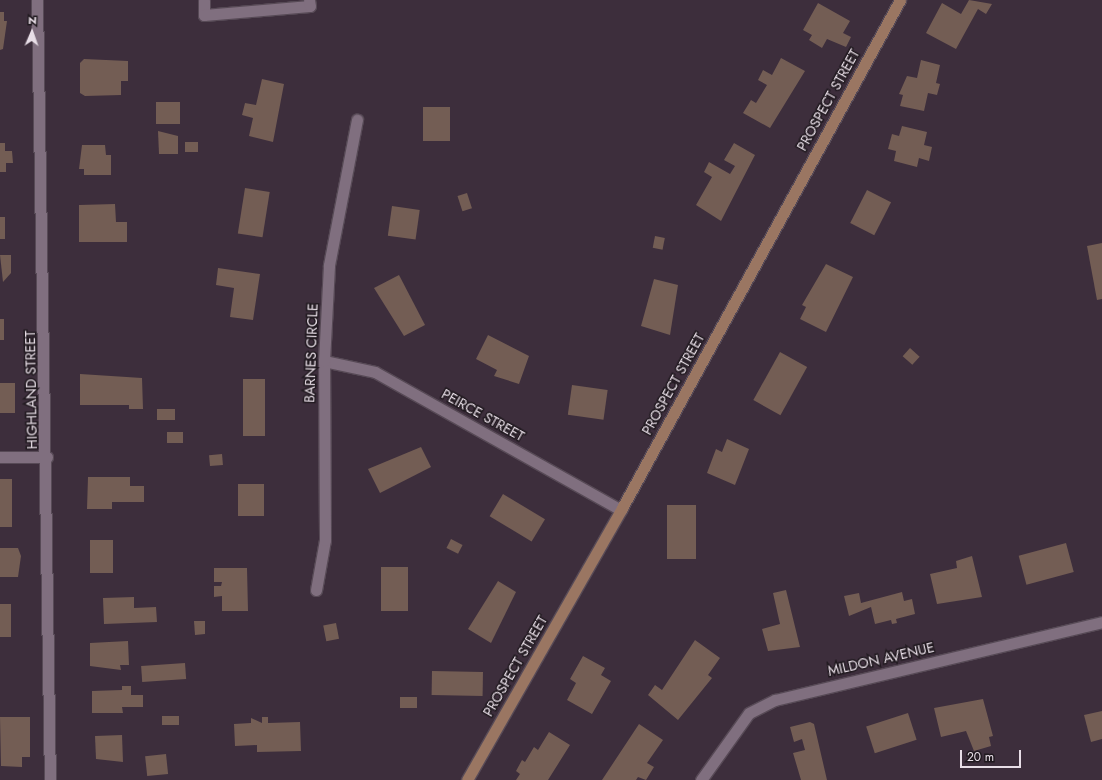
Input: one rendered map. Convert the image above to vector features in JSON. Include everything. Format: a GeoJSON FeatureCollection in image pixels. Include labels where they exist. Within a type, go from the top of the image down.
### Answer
{"type":"FeatureCollection","features":[{"type":"Feature","properties":{"kind":"main road","name":"PROSPECT STREET"},"geometry":{"type":"LineString","coordinates":[[467,780],[621,510],[900,0]]}},
{"type":"Feature","properties":{"kind":"street","name":"HIGHLAND STREET"},"geometry":{"type":"LineString","coordinates":[[37,0],[47,457],[50,780]]}},
{"type":"Feature","properties":{"kind":"street"},"geometry":{"type":"LineString","coordinates":[[204,0],[204,15],[310,6],[309,0]]}},
{"type":"Feature","properties":{"kind":"street","name":"BARNES CIRCLE"},"geometry":{"type":"LineString","coordinates":[[316,590],[325,540],[324,361],[329,265],[357,120]]}},
{"type":"Feature","properties":{"kind":"street","name":"PEIRCE STREET"},"geometry":{"type":"LineString","coordinates":[[324,361],[375,372],[621,510]]}},
{"type":"Feature","properties":{"kind":"street"},"geometry":{"type":"LineString","coordinates":[[0,458],[47,457]]}},
{"type":"Feature","properties":{"kind":"street","name":"MILDON AVENUE"},"geometry":{"type":"LineString","coordinates":[[701,780],[749,713],[775,700],[1102,622]]}},
{"type":"Feature","properties":{"kind":"building"},"geometry":{"type":"Polygon","coordinates":[[[969,0],[992,4],[986,14],[978,9],[956,49],[926,33],[942,3],[961,14],[969,0]]]}},
{"type":"Feature","properties":{"kind":"building"},"geometry":{"type":"Polygon","coordinates":[[[818,3],[850,21],[843,33],[851,37],[846,47],[827,39],[822,48],[809,40],[812,35],[803,30],[818,3]]]}},
{"type":"Feature","properties":{"kind":"building"},"geometry":{"type":"Polygon","coordinates":[[[0,12],[4,12],[4,21],[7,21],[3,49],[0,50],[0,12]]]}},
{"type":"Feature","properties":{"kind":"building"},"geometry":{"type":"Polygon","coordinates":[[[781,58],[805,71],[770,128],[743,113],[751,100],[756,103],[767,85],[758,80],[763,70],[772,75],[781,58]]]}},
{"type":"Feature","properties":{"kind":"building"},"geometry":{"type":"Polygon","coordinates":[[[84,59],[128,61],[128,81],[121,81],[121,95],[85,96],[80,93],[80,63],[84,59]]]}},
{"type":"Feature","properties":{"kind":"building"},"geometry":{"type":"Polygon","coordinates":[[[921,60],[940,65],[936,83],[940,84],[937,95],[928,93],[924,111],[900,106],[903,95],[899,94],[907,76],[917,78],[921,60]]]}},
{"type":"Feature","properties":{"kind":"building"},"geometry":{"type":"Polygon","coordinates":[[[262,79],[284,84],[273,142],[249,136],[253,118],[242,115],[245,103],[256,105],[262,79]]]}},
{"type":"Feature","properties":{"kind":"building"},"geometry":{"type":"Polygon","coordinates":[[[156,102],[180,102],[180,124],[156,124],[156,102]]]}},
{"type":"Feature","properties":{"kind":"building"},"geometry":{"type":"Polygon","coordinates":[[[423,107],[450,107],[450,141],[423,141],[423,107]]]}},
{"type":"Feature","properties":{"kind":"building"},"geometry":{"type":"Polygon","coordinates":[[[902,126],[927,132],[924,145],[932,147],[929,161],[919,158],[917,167],[894,161],[896,151],[888,149],[892,134],[899,136],[902,126]]]}},
{"type":"Feature","properties":{"kind":"building"},"geometry":{"type":"Polygon","coordinates":[[[158,131],[178,136],[178,154],[159,154],[158,131]]]}},
{"type":"Feature","properties":{"kind":"building"},"geometry":{"type":"Polygon","coordinates":[[[185,142],[198,142],[198,152],[185,152],[185,142]]]}},
{"type":"Feature","properties":{"kind":"building"},"geometry":{"type":"Polygon","coordinates":[[[0,143],[5,143],[5,151],[12,151],[13,163],[6,163],[6,172],[0,172],[0,143]]]}},
{"type":"Feature","properties":{"kind":"building"},"geometry":{"type":"Polygon","coordinates":[[[734,143],[755,155],[721,221],[696,205],[712,177],[704,172],[709,162],[730,174],[735,166],[724,160],[734,143]]]}},
{"type":"Feature","properties":{"kind":"building"},"geometry":{"type":"Polygon","coordinates":[[[82,145],[105,145],[106,155],[111,155],[111,175],[84,175],[84,169],[79,169],[82,145]]]}},
{"type":"Feature","properties":{"kind":"building"},"geometry":{"type":"Polygon","coordinates":[[[245,188],[270,192],[262,237],[238,233],[245,188]]]}},
{"type":"Feature","properties":{"kind":"building"},"geometry":{"type":"Polygon","coordinates":[[[867,190],[891,202],[874,235],[850,223],[867,190]]]}},
{"type":"Feature","properties":{"kind":"building"},"geometry":{"type":"Polygon","coordinates":[[[467,193],[472,208],[462,211],[457,196],[467,193]]]}},
{"type":"Feature","properties":{"kind":"building"},"geometry":{"type":"Polygon","coordinates":[[[115,204],[116,222],[127,222],[127,242],[79,242],[79,205],[115,204]]]}},
{"type":"Feature","properties":{"kind":"building"},"geometry":{"type":"Polygon","coordinates":[[[392,206],[420,210],[416,240],[388,236],[392,206]]]}},
{"type":"Feature","properties":{"kind":"building"},"geometry":{"type":"Polygon","coordinates":[[[0,217],[5,217],[5,239],[0,239],[0,217]]]}},
{"type":"Feature","properties":{"kind":"building"},"geometry":{"type":"Polygon","coordinates":[[[655,236],[665,238],[663,250],[653,248],[655,236]]]}},
{"type":"Feature","properties":{"kind":"building"},"geometry":{"type":"Polygon","coordinates":[[[1102,243],[1102,299],[1097,300],[1087,246],[1102,243]]]}},
{"type":"Feature","properties":{"kind":"building"},"geometry":{"type":"Polygon","coordinates":[[[0,255],[11,255],[11,273],[3,282],[0,255]]]}},
{"type":"Feature","properties":{"kind":"building"},"geometry":{"type":"Polygon","coordinates":[[[826,264],[853,277],[826,332],[800,319],[806,307],[802,305],[826,264]]]}},
{"type":"Feature","properties":{"kind":"building"},"geometry":{"type":"Polygon","coordinates":[[[218,268],[260,274],[253,320],[230,317],[234,288],[216,285],[218,268]]]}},
{"type":"Feature","properties":{"kind":"building"},"geometry":{"type":"Polygon","coordinates":[[[399,275],[425,325],[404,336],[374,288],[399,275]]]}},
{"type":"Feature","properties":{"kind":"building"},"geometry":{"type":"Polygon","coordinates":[[[654,279],[678,285],[670,335],[641,326],[654,279]]]}},
{"type":"Feature","properties":{"kind":"building"},"geometry":{"type":"Polygon","coordinates":[[[0,319],[4,319],[4,340],[0,340],[0,319]]]}},
{"type":"Feature","properties":{"kind":"building"},"geometry":{"type":"Polygon","coordinates":[[[488,335],[529,356],[519,384],[494,376],[497,370],[476,359],[488,335]]]}},
{"type":"Feature","properties":{"kind":"building"},"geometry":{"type":"Polygon","coordinates":[[[910,348],[920,357],[912,365],[903,356],[910,348]]]}},
{"type":"Feature","properties":{"kind":"building"},"geometry":{"type":"Polygon","coordinates":[[[780,352],[807,367],[780,415],[753,400],[780,352]]]}},
{"type":"Feature","properties":{"kind":"building"},"geometry":{"type":"Polygon","coordinates":[[[80,374],[142,378],[143,409],[129,409],[129,405],[80,405],[80,374]]]}},
{"type":"Feature","properties":{"kind":"building"},"geometry":{"type":"Polygon","coordinates":[[[243,379],[265,379],[265,436],[243,436],[243,379]]]}},
{"type":"Feature","properties":{"kind":"building"},"geometry":{"type":"Polygon","coordinates":[[[0,383],[15,383],[15,413],[0,413],[0,383]]]}},
{"type":"Feature","properties":{"kind":"building"},"geometry":{"type":"Polygon","coordinates":[[[572,385],[608,390],[603,420],[568,415],[572,385]]]}},
{"type":"Feature","properties":{"kind":"building"},"geometry":{"type":"Polygon","coordinates":[[[157,409],[175,409],[175,420],[157,420],[157,409]]]}},
{"type":"Feature","properties":{"kind":"building"},"geometry":{"type":"Polygon","coordinates":[[[167,432],[183,432],[183,443],[167,443],[167,432]]]}},
{"type":"Feature","properties":{"kind":"building"},"geometry":{"type":"Polygon","coordinates":[[[727,439],[749,449],[735,485],[707,473],[716,449],[722,452],[727,439]]]}},
{"type":"Feature","properties":{"kind":"building"},"geometry":{"type":"Polygon","coordinates":[[[421,447],[431,467],[380,493],[368,469],[421,447]]]}},
{"type":"Feature","properties":{"kind":"building"},"geometry":{"type":"Polygon","coordinates":[[[222,454],[223,465],[210,466],[209,455],[222,454]]]}},
{"type":"Feature","properties":{"kind":"building"},"geometry":{"type":"Polygon","coordinates":[[[88,477],[130,477],[130,486],[144,486],[144,502],[112,502],[112,509],[87,509],[88,477]]]}},
{"type":"Feature","properties":{"kind":"building"},"geometry":{"type":"Polygon","coordinates":[[[0,479],[12,479],[12,527],[0,527],[0,479]]]}},
{"type":"Feature","properties":{"kind":"building"},"geometry":{"type":"Polygon","coordinates":[[[238,484],[264,484],[264,516],[238,516],[238,484]]]}},
{"type":"Feature","properties":{"kind":"building"},"geometry":{"type":"Polygon","coordinates":[[[503,494],[545,519],[532,542],[490,516],[503,494]]]}},
{"type":"Feature","properties":{"kind":"building"},"geometry":{"type":"Polygon","coordinates":[[[667,505],[696,505],[696,559],[667,559],[667,505]]]}},
{"type":"Feature","properties":{"kind":"building"},"geometry":{"type":"Polygon","coordinates":[[[451,539],[463,545],[458,554],[446,548],[451,539]]]}},
{"type":"Feature","properties":{"kind":"building"},"geometry":{"type":"Polygon","coordinates":[[[90,540],[113,540],[113,573],[90,573],[90,540]]]}},
{"type":"Feature","properties":{"kind":"building"},"geometry":{"type":"Polygon","coordinates":[[[1066,543],[1074,572],[1026,585],[1019,556],[1066,543]]]}},
{"type":"Feature","properties":{"kind":"building"},"geometry":{"type":"Polygon","coordinates":[[[0,548],[18,548],[21,556],[18,577],[0,577],[0,548]]]}},
{"type":"Feature","properties":{"kind":"building"},"geometry":{"type":"Polygon","coordinates":[[[972,556],[982,597],[937,604],[930,574],[957,568],[956,561],[972,556]]]}},
{"type":"Feature","properties":{"kind":"building"},"geometry":{"type":"Polygon","coordinates":[[[381,567],[408,567],[408,611],[381,611],[381,567]]]}},
{"type":"Feature","properties":{"kind":"building"},"geometry":{"type":"Polygon","coordinates":[[[214,568],[247,568],[248,611],[222,611],[222,596],[214,597],[214,586],[221,586],[222,582],[214,582],[214,568]]]}},
{"type":"Feature","properties":{"kind":"building"},"geometry":{"type":"Polygon","coordinates":[[[498,581],[516,592],[491,643],[468,629],[498,581]]]}},
{"type":"Feature","properties":{"kind":"building"},"geometry":{"type":"Polygon","coordinates":[[[786,590],[800,647],[768,651],[762,629],[780,624],[773,593],[786,590]]]}},
{"type":"Feature","properties":{"kind":"building"},"geometry":{"type":"Polygon","coordinates":[[[902,592],[904,601],[912,599],[915,614],[896,619],[897,623],[892,624],[891,620],[875,624],[871,607],[849,616],[844,596],[859,593],[861,603],[902,592]]]}},
{"type":"Feature","properties":{"kind":"building"},"geometry":{"type":"Polygon","coordinates":[[[134,597],[134,608],[156,607],[157,622],[104,624],[103,598],[134,597]]]}},
{"type":"Feature","properties":{"kind":"building"},"geometry":{"type":"Polygon","coordinates":[[[0,604],[11,604],[11,637],[0,637],[0,604]]]}},
{"type":"Feature","properties":{"kind":"building"},"geometry":{"type":"Polygon","coordinates":[[[194,621],[205,621],[205,634],[195,635],[194,621]]]}},
{"type":"Feature","properties":{"kind":"building"},"geometry":{"type":"Polygon","coordinates":[[[336,623],[339,639],[326,641],[323,625],[336,623]]]}},
{"type":"Feature","properties":{"kind":"building"},"geometry":{"type":"Polygon","coordinates":[[[695,640],[720,658],[708,675],[712,678],[678,720],[648,695],[655,685],[662,690],[695,640]]]}},
{"type":"Feature","properties":{"kind":"building"},"geometry":{"type":"Polygon","coordinates":[[[128,641],[129,665],[120,665],[121,670],[90,666],[90,643],[128,641]]]}},
{"type":"Feature","properties":{"kind":"building"},"geometry":{"type":"Polygon","coordinates":[[[583,656],[605,668],[601,675],[611,681],[592,714],[567,700],[576,683],[570,679],[583,656]]]}},
{"type":"Feature","properties":{"kind":"building"},"geometry":{"type":"Polygon","coordinates":[[[185,663],[186,679],[142,682],[141,666],[185,663]]]}},
{"type":"Feature","properties":{"kind":"building"},"geometry":{"type":"Polygon","coordinates":[[[432,671],[483,672],[483,696],[432,695],[432,671]]]}},
{"type":"Feature","properties":{"kind":"building"},"geometry":{"type":"Polygon","coordinates":[[[122,686],[131,686],[131,695],[143,695],[143,707],[122,707],[123,713],[92,713],[92,691],[122,690],[122,686]]]}},
{"type":"Feature","properties":{"kind":"building"},"geometry":{"type":"Polygon","coordinates":[[[400,697],[417,697],[417,708],[400,708],[400,697]]]}},
{"type":"Feature","properties":{"kind":"building"},"geometry":{"type":"Polygon","coordinates":[[[983,699],[993,736],[989,737],[991,746],[974,751],[966,731],[941,737],[934,708],[983,699]]]}},
{"type":"Feature","properties":{"kind":"building"},"geometry":{"type":"Polygon","coordinates":[[[1102,711],[1102,739],[1091,742],[1084,715],[1102,711]]]}},
{"type":"Feature","properties":{"kind":"building"},"geometry":{"type":"Polygon","coordinates":[[[908,713],[917,740],[875,753],[866,727],[908,713]]]}},
{"type":"Feature","properties":{"kind":"building"},"geometry":{"type":"Polygon","coordinates":[[[162,716],[179,716],[179,725],[162,725],[162,716]]]}},
{"type":"Feature","properties":{"kind":"building"},"geometry":{"type":"Polygon","coordinates":[[[0,717],[30,717],[30,757],[22,757],[22,767],[1,766],[0,717]]]}},
{"type":"Feature","properties":{"kind":"building"},"geometry":{"type":"Polygon","coordinates":[[[262,717],[268,717],[268,723],[300,722],[301,751],[257,752],[257,745],[235,746],[234,724],[251,723],[251,718],[262,723],[262,717]]]}},
{"type":"Feature","properties":{"kind":"building"},"geometry":{"type":"Polygon","coordinates":[[[810,722],[814,724],[827,780],[801,780],[793,753],[805,750],[802,739],[794,742],[790,727],[810,722]]]}},
{"type":"Feature","properties":{"kind":"building"},"geometry":{"type":"Polygon","coordinates":[[[639,724],[663,740],[647,763],[654,767],[646,780],[638,777],[636,780],[602,780],[639,724]]]}},
{"type":"Feature","properties":{"kind":"building"},"geometry":{"type":"Polygon","coordinates":[[[549,732],[570,745],[548,780],[516,780],[520,774],[516,771],[522,760],[525,762],[534,747],[538,750],[549,732]]]}},
{"type":"Feature","properties":{"kind":"building"},"geometry":{"type":"Polygon","coordinates":[[[122,735],[123,762],[96,759],[95,736],[122,735]]]}},
{"type":"Feature","properties":{"kind":"building"},"geometry":{"type":"Polygon","coordinates":[[[166,754],[168,774],[147,776],[145,756],[166,754]]]}}]}
